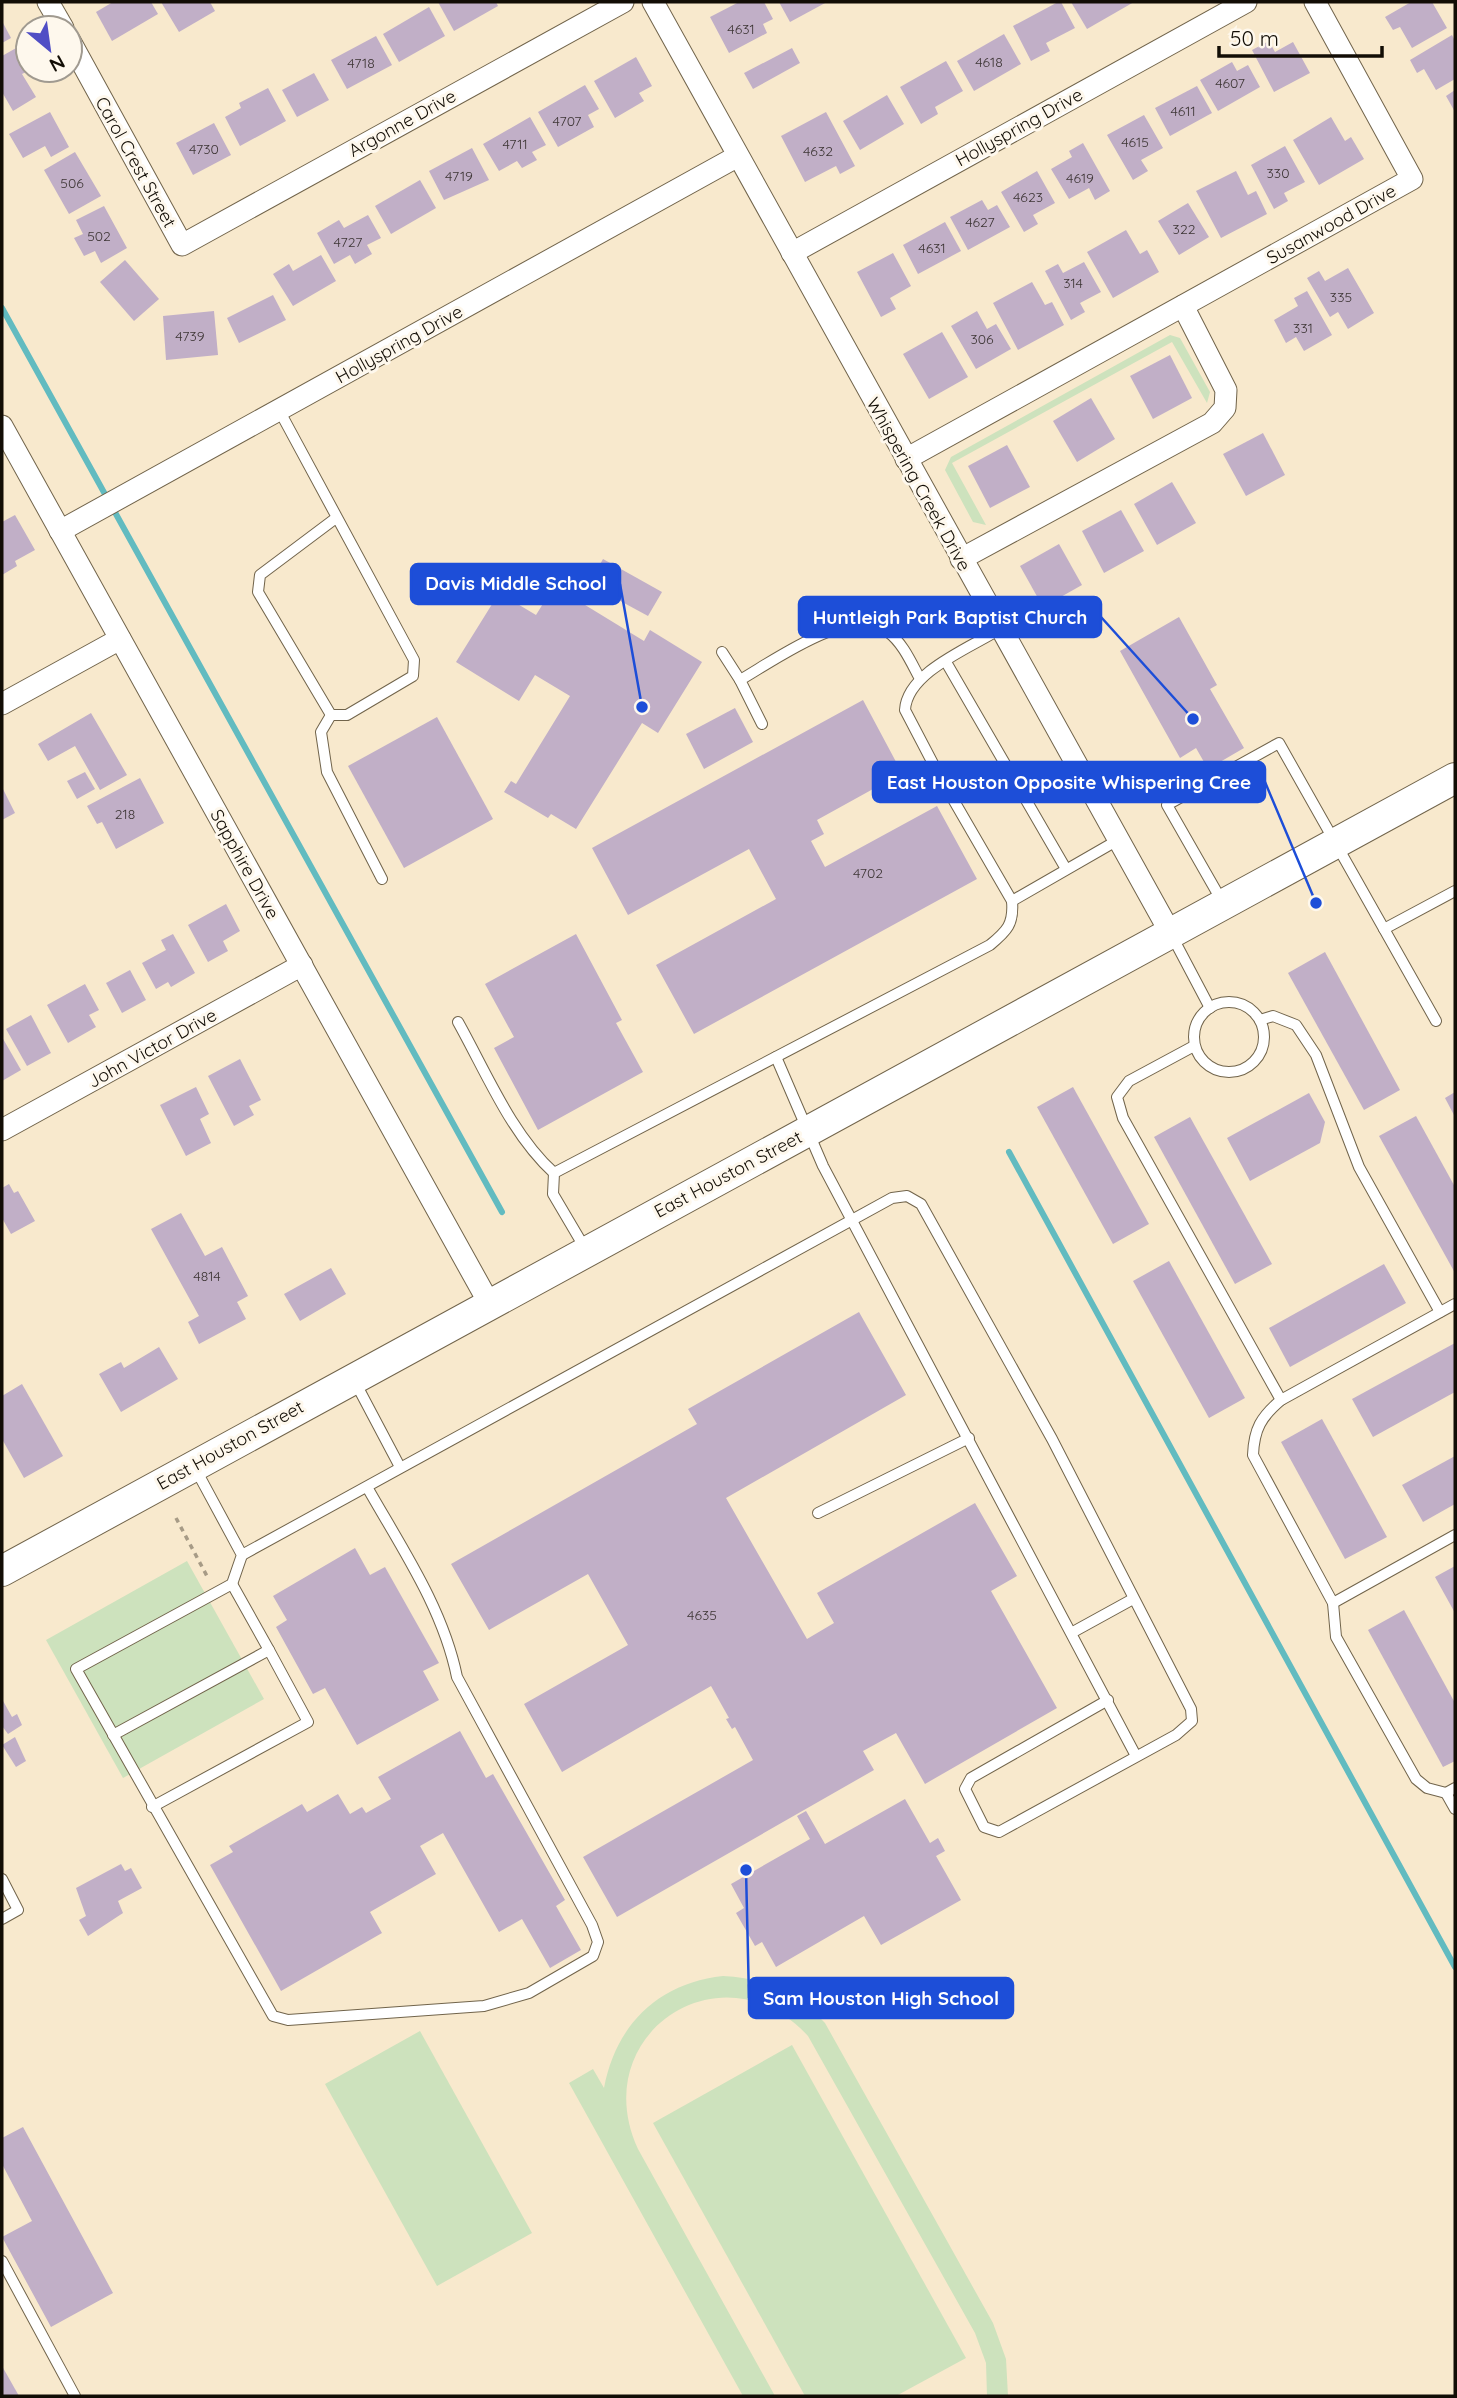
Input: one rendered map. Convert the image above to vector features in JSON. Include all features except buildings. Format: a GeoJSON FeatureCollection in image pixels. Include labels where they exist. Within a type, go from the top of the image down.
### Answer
{"type":"FeatureCollection","features":[{"type":"Feature","properties":{"kind":"main road","name":"East Houston Street"},"geometry":{"type":"LineString","coordinates":[[2,1571],[1455,778]]}},
{"type":"Feature","properties":{"kind":"street","name":"Argonne Drive"},"geometry":{"type":"LineString","coordinates":[[182,245],[623,2]]}},
{"type":"Feature","properties":{"kind":"street"},"geometry":{"type":"LineString","coordinates":[[653,2],[738,156]]}},
{"type":"Feature","properties":{"kind":"street","name":"Hollyspring Drive"},"geometry":{"type":"LineString","coordinates":[[792,253],[1246,2]]}},
{"type":"Feature","properties":{"kind":"street","name":"Susanwood Drive"},"geometry":{"type":"LineString","coordinates":[[906,459],[1412,179],[1314,2]]}},
{"type":"Feature","properties":{"kind":"street","name":"Carol Crest Street"},"geometry":{"type":"LineString","coordinates":[[84,66],[182,245]]}},
{"type":"Feature","properties":{"kind":"street","name":"Whispering Creek Drive"},"geometry":{"type":"LineString","coordinates":[[738,156],[1171,934]]}},
{"type":"Feature","properties":{"kind":"street","name":"Hollyspring Drive"},"geometry":{"type":"LineString","coordinates":[[60,531],[738,156]]}},
{"type":"Feature","properties":{"kind":"street"},"geometry":{"type":"LineString","coordinates":[[961,559],[1212,423],[1225,408],[1226,390],[1183,306]]}},
{"type":"Feature","properties":{"kind":"street","name":"Sapphire Drive"},"geometry":{"type":"LineString","coordinates":[[2,426],[489,1303]]}},
{"type":"Feature","properties":{"kind":"street"},"geometry":{"type":"LineString","coordinates":[[2,704],[120,639]]}},
{"type":"Feature","properties":{"kind":"street","name":"John Victor Drive"},"geometry":{"type":"LineString","coordinates":[[2,1130],[302,965]]}},
{"type":"Feature","properties":{"kind":"lane"},"geometry":{"type":"LineString","coordinates":[[279,410],[414,660],[413,676],[347,715],[331,715]]}},
{"type":"Feature","properties":{"kind":"lane"},"geometry":{"type":"LineString","coordinates":[[331,715],[258,592],[260,575],[336,518]]}},
{"type":"Feature","properties":{"kind":"lane"},"geometry":{"type":"LineString","coordinates":[[740,680],[818,636],[865,624],[887,631],[919,677]]}},
{"type":"Feature","properties":{"kind":"lane"},"geometry":{"type":"LineString","coordinates":[[554,1174],[990,945],[1009,930],[1013,917],[1012,901],[939,775],[905,710],[906,698],[919,677],[1000,629]]}},
{"type":"Feature","properties":{"kind":"lane"},"geometry":{"type":"LineString","coordinates":[[722,652],[740,680],[762,724]]}},
{"type":"Feature","properties":{"kind":"lane"},"geometry":{"type":"LineString","coordinates":[[946,662],[1066,869]]}},
{"type":"Feature","properties":{"kind":"lane"},"geometry":{"type":"LineString","coordinates":[[331,715],[321,732],[327,772],[382,879]]}},
{"type":"Feature","properties":{"kind":"lane"},"geometry":{"type":"LineString","coordinates":[[1224,905],[1167,805],[1279,743],[1436,1021]]}},
{"type":"Feature","properties":{"kind":"lane"},"geometry":{"type":"LineString","coordinates":[[1012,901],[1118,840]]}},
{"type":"Feature","properties":{"kind":"lane"},"geometry":{"type":"LineString","coordinates":[[1384,929],[1455,891]]}},
{"type":"Feature","properties":{"kind":"lane"},"geometry":{"type":"LineString","coordinates":[[1171,934],[1210,1008]]}},
{"type":"Feature","properties":{"kind":"lane"},"geometry":{"type":"LineString","coordinates":[[1221,1003],[1243,1005],[1260,1020],[1264,1044],[1260,1056],[1240,1071],[1227,1073],[1215,1070],[1205,1063],[1195,1046],[1196,1028],[1210,1008],[1221,1003]]}},
{"type":"Feature","properties":{"kind":"lane"},"geometry":{"type":"LineString","coordinates":[[1260,1020],[1273,1016],[1296,1025],[1316,1055],[1359,1167],[1440,1312]]}},
{"type":"Feature","properties":{"kind":"lane"},"geometry":{"type":"LineString","coordinates":[[458,1022],[534,1152],[554,1174],[553,1194],[586,1250]]}},
{"type":"Feature","properties":{"kind":"lane"},"geometry":{"type":"LineString","coordinates":[[1195,1046],[1129,1081],[1117,1097],[1123,1118],[1281,1400]]}},
{"type":"Feature","properties":{"kind":"lane"},"geometry":{"type":"LineString","coordinates":[[776,1057],[807,1132],[1073,1632],[1136,1756]]}},
{"type":"Feature","properties":{"kind":"lane"},"geometry":{"type":"LineString","coordinates":[[367,1487],[420,1581],[451,1645],[457,1677],[592,1925],[598,1942],[593,1956],[511,2000],[484,2006],[351,2017],[288,2020],[273,2016],[76,1669],[232,1584],[242,1555],[892,1198],[907,1196],[920,1204],[1052,1439],[1191,1709],[1192,1721],[1177,1735],[999,1832],[984,1827],[974,1813],[965,1789],[971,1778],[1108,1700]]}},
{"type":"Feature","properties":{"kind":"lane"},"geometry":{"type":"LineString","coordinates":[[1455,1304],[1281,1400],[1264,1415],[1254,1433],[1253,1455],[1334,1603],[1336,1637],[1416,1779],[1427,1788],[1450,1790],[1455,1809]]}},
{"type":"Feature","properties":{"kind":"lane"},"geometry":{"type":"LineString","coordinates":[[352,1378],[400,1467]]}},
{"type":"Feature","properties":{"kind":"lane"},"geometry":{"type":"LineString","coordinates":[[818,1513],[969,1438]]}},
{"type":"Feature","properties":{"kind":"lane"},"geometry":{"type":"LineString","coordinates":[[194,1465],[242,1555]]}},
{"type":"Feature","properties":{"kind":"lane"},"geometry":{"type":"LineString","coordinates":[[1334,1603],[1455,1535]]}},
{"type":"Feature","properties":{"kind":"lane"},"geometry":{"type":"LineString","coordinates":[[152,1807],[308,1722],[232,1584]]}},
{"type":"Feature","properties":{"kind":"lane"},"geometry":{"type":"LineString","coordinates":[[1073,1632],[1133,1599]]}},
{"type":"Feature","properties":{"kind":"lane"},"geometry":{"type":"LineString","coordinates":[[113,1735],[269,1650]]}},
{"type":"Feature","properties":{"kind":"lane"},"geometry":{"type":"LineString","coordinates":[[2,1879],[18,1910],[2,1919]]}},
{"type":"Feature","properties":{"kind":"lane"},"geometry":{"type":"LineString","coordinates":[[2,2261],[75,2396]]}},
{"type":"Feature","properties":{"kind":"path"},"geometry":{"type":"LineString","coordinates":[[176,1518],[209,1581]]}},
{"type":"Feature","properties":{"kind":"green space"},"geometry":{"type":"Polygon","coordinates":[[[1170,335],[1180,338],[1210,392],[1207,403],[1172,342],[952,463],[986,525],[973,522],[945,470],[951,457],[1170,335]]]}},
{"type":"Feature","properties":{"kind":"green space"},"geometry":{"type":"Polygon","coordinates":[[[187,1561],[264,1699],[123,1778],[46,1640],[187,1561]]]}},
{"type":"Feature","properties":{"kind":"green space"},"geometry":{"type":"Polygon","coordinates":[[[723,1976],[753,1980],[779,1989],[803,2003],[825,2023],[993,2323],[1006,2359],[1008,2396],[987,2396],[986,2363],[975,2333],[808,2036],[774,2009],[738,1998],[703,2001],[671,2014],[646,2038],[630,2070],[627,2107],[638,2149],[775,2396],[743,2396],[569,2083],[593,2069],[604,2088],[619,2044],[630,2026],[644,2011],[679,1987],[723,1976]]]}},
{"type":"Feature","properties":{"kind":"green space"},"geometry":{"type":"Polygon","coordinates":[[[420,2031],[532,2233],[437,2286],[325,2084],[420,2031]]]}},
{"type":"Feature","properties":{"kind":"green space"},"geometry":{"type":"Polygon","coordinates":[[[792,2045],[966,2358],[896,2396],[805,2396],[653,2123],[792,2045]]]}},
{"type":"Feature","properties":{"kind":"waterway"},"geometry":{"type":"LineString","coordinates":[[2,308],[502,1212]]}},
{"type":"Feature","properties":{"kind":"waterway"},"geometry":{"type":"LineString","coordinates":[[1009,1152],[1455,1967]]}},
{"type":"Feature","properties":{"kind":"place","name":"Davis Middle School"},"geometry":{"type":"Point","coordinates":[642,707]}},
{"type":"Feature","properties":{"kind":"place","name":"Huntleigh Park Baptist Church"},"geometry":{"type":"Point","coordinates":[1193,719]}},
{"type":"Feature","properties":{"kind":"place","name":"East Houston Opposite Whispering Cree"},"geometry":{"type":"Point","coordinates":[1316,903]}},
{"type":"Feature","properties":{"kind":"place","name":"Sam Houston High School"},"geometry":{"type":"Point","coordinates":[746,1870]}}]}
